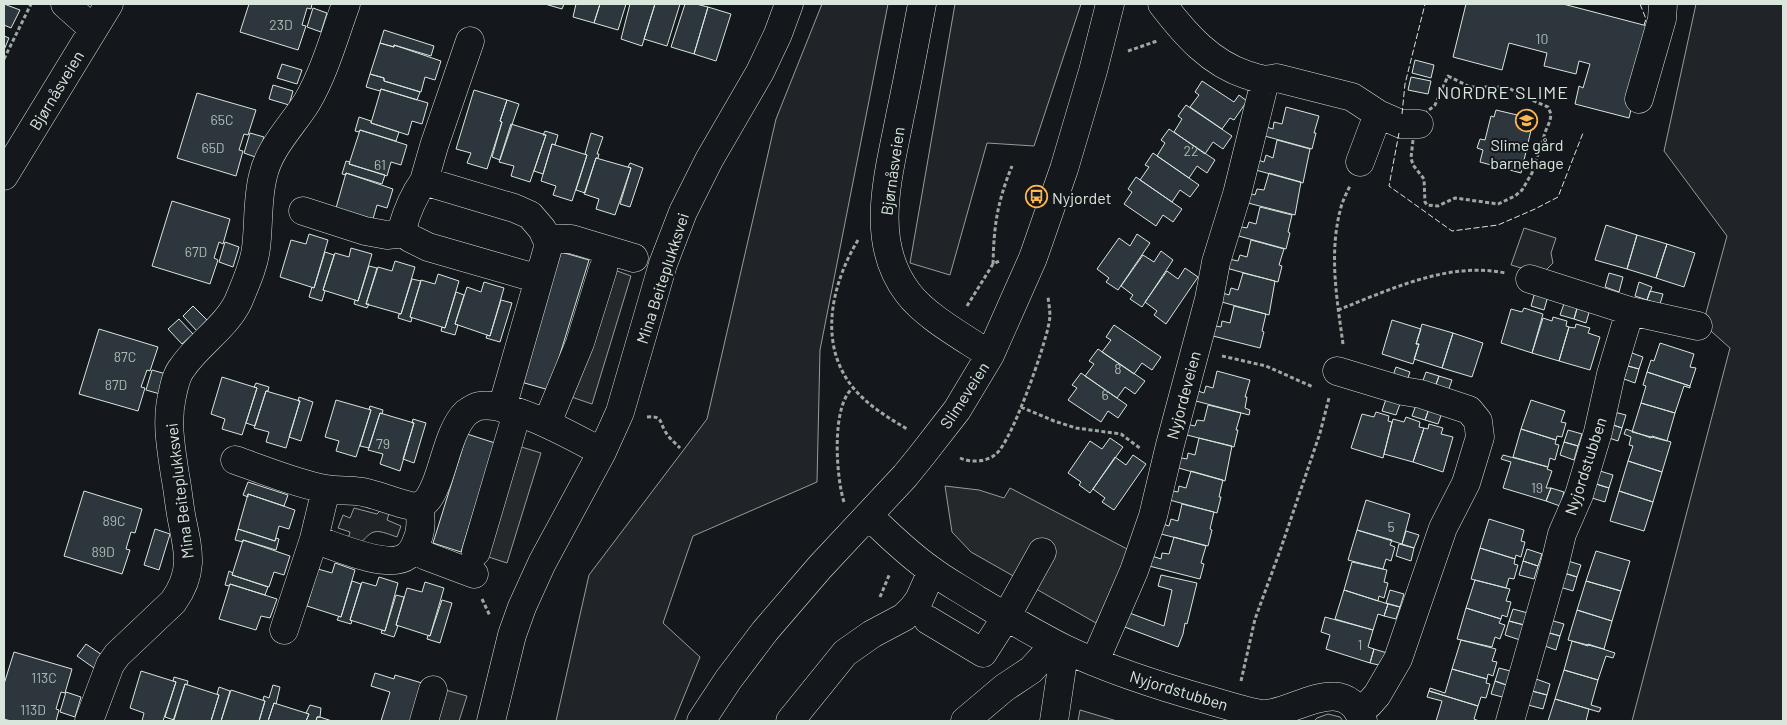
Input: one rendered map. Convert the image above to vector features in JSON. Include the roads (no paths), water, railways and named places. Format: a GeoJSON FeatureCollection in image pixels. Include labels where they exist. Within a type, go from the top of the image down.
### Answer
{"type":"FeatureCollection","features":[{"type":"Feature","properties":{"kind":"street"},"geometry":{"type":"LineString","coordinates":[[65,4],[93,29]]}},
{"type":"Feature","properties":{"kind":"street","name":"Bjørnåsveien"},"geometry":{"type":"LineString","coordinates":[[4,176],[109,4]]}},
{"type":"Feature","properties":{"kind":"street","name":"Mina Beiteplukksvei"},"geometry":{"type":"LineString","coordinates":[[89,721],[110,665],[173,602],[180,592],[184,581],[188,567],[188,542],[182,520],[169,430],[170,404],[174,386],[180,369],[218,329],[237,303],[256,250],[263,176],[273,152],[306,103],[320,76],[346,4]]}},
{"type":"Feature","properties":{"kind":"street","name":"Bjørnåsveien"},"geometry":{"type":"LineString","coordinates":[[922,4],[885,198],[885,235],[894,271],[910,295],[933,316],[990,355]]}},
{"type":"Feature","properties":{"kind":"street","name":"Slimeveien"},"geometry":{"type":"LineString","coordinates":[[701,721],[728,680],[765,631],[820,567],[905,476],[939,433],[956,410],[990,355],[1033,258],[1064,169],[1110,4]]}},
{"type":"Feature","properties":{"kind":"street"},"geometry":{"type":"LineString","coordinates":[[1162,4],[1191,39],[1215,60],[1234,71],[1265,81],[1277,78],[1352,97],[1378,114],[1401,124],[1419,124]]}},
{"type":"Feature","properties":{"kind":"street"},"geometry":{"type":"LineString","coordinates":[[1639,99],[1662,19],[1662,4]]}},
{"type":"Feature","properties":{"kind":"street","name":"Mina Beiteplukksvei"},"geometry":{"type":"LineString","coordinates":[[491,721],[512,636],[522,607],[542,563],[602,452],[620,412],[663,264],[683,212],[709,160],[760,72],[778,34],[783,5]]}},
{"type":"Feature","properties":{"kind":"street"},"geometry":{"type":"LineString","coordinates":[[303,211],[380,234],[391,235],[402,229],[416,193],[424,181],[470,41]]}},
{"type":"Feature","properties":{"kind":"street","name":"Nyjordeveien"},"geometry":{"type":"LineString","coordinates":[[1094,661],[1143,548],[1153,516],[1209,299],[1216,262],[1237,194],[1265,81]]}},
{"type":"Feature","properties":{"kind":"street"},"geometry":{"type":"LineString","coordinates":[[1360,162],[1378,114]]}},
{"type":"Feature","properties":{"kind":"street"},"geometry":{"type":"LineString","coordinates":[[414,548],[426,556],[475,563],[539,278],[549,244],[547,238],[530,215],[514,208],[424,181]]}},
{"type":"Feature","properties":{"kind":"street"},"geometry":{"type":"LineString","coordinates":[[402,229],[410,238],[428,247],[539,278]]}},
{"type":"Feature","properties":{"kind":"street","name":"Mina Beiteplukksvei"},"geometry":{"type":"LineString","coordinates":[[547,238],[571,239],[634,258]]}},
{"type":"Feature","properties":{"kind":"street"},"geometry":{"type":"LineString","coordinates":[[546,423],[580,342],[602,269]]}},
{"type":"Feature","properties":{"kind":"street"},"geometry":{"type":"LineString","coordinates":[[1530,280],[1630,311],[1698,326]]}},
{"type":"Feature","properties":{"kind":"street","name":"Nyjordstubben"},"geometry":{"type":"LineString","coordinates":[[1510,721],[1562,534],[1579,495],[1598,432],[1611,374],[1630,311]]}},
{"type":"Feature","properties":{"kind":"street","name":"Nyjordstubben"},"geometry":{"type":"LineString","coordinates":[[1094,661],[1185,694],[1234,704],[1269,718],[1322,697],[1332,696],[1343,699],[1360,715],[1377,696],[1398,659],[1443,528],[1466,483],[1480,437],[1478,421],[1469,410],[1420,394],[1335,380]]}},
{"type":"Feature","properties":{"kind":"street"},"geometry":{"type":"LineString","coordinates":[[235,460],[326,490],[364,492],[419,506],[426,502],[432,493],[455,431],[465,414],[477,406],[490,405],[546,423],[602,452]]}},
{"type":"Feature","properties":{"kind":"street"},"geometry":{"type":"LineString","coordinates":[[284,630],[314,539],[326,490]]}},
{"type":"Feature","properties":{"kind":"street"},"geometry":{"type":"LineString","coordinates":[[314,539],[386,561],[397,560],[406,557],[414,548],[421,520],[419,506]]}},
{"type":"Feature","properties":{"kind":"street"},"geometry":{"type":"LineString","coordinates":[[865,520],[932,571],[1006,617],[1061,647],[1094,661]]}},
{"type":"Feature","properties":{"kind":"street"},"geometry":{"type":"LineString","coordinates":[[928,620],[983,653],[1006,617],[1042,552]]}},
{"type":"Feature","properties":{"kind":"street"},"geometry":{"type":"LineString","coordinates":[[790,721],[845,653],[872,634],[904,617],[913,608],[919,600],[932,571]]}},
{"type":"Feature","properties":{"kind":"street"},"geometry":{"type":"LineString","coordinates":[[965,721],[1004,688],[1061,647]]}},
{"type":"Feature","properties":{"kind":"street"},"geometry":{"type":"LineString","coordinates":[[1054,721],[1062,667],[1061,647]]}},
{"type":"Feature","properties":{"kind":"street"},"geometry":{"type":"LineString","coordinates":[[424,721],[433,690]]}},
{"type":"Feature","properties":{"kind":"place","name":"Slime gård barnehage"},"geometry":{"type":"Point","coordinates":[1527,120]}},
{"type":"Feature","properties":{"kind":"place","name":"Nyjordet"},"geometry":{"type":"Point","coordinates":[1036,197]}},
{"type":"Feature","properties":{"kind":"district","name":"NORDRE SLIME"},"geometry":{"type":"Point","coordinates":[1503,92]}}]}
